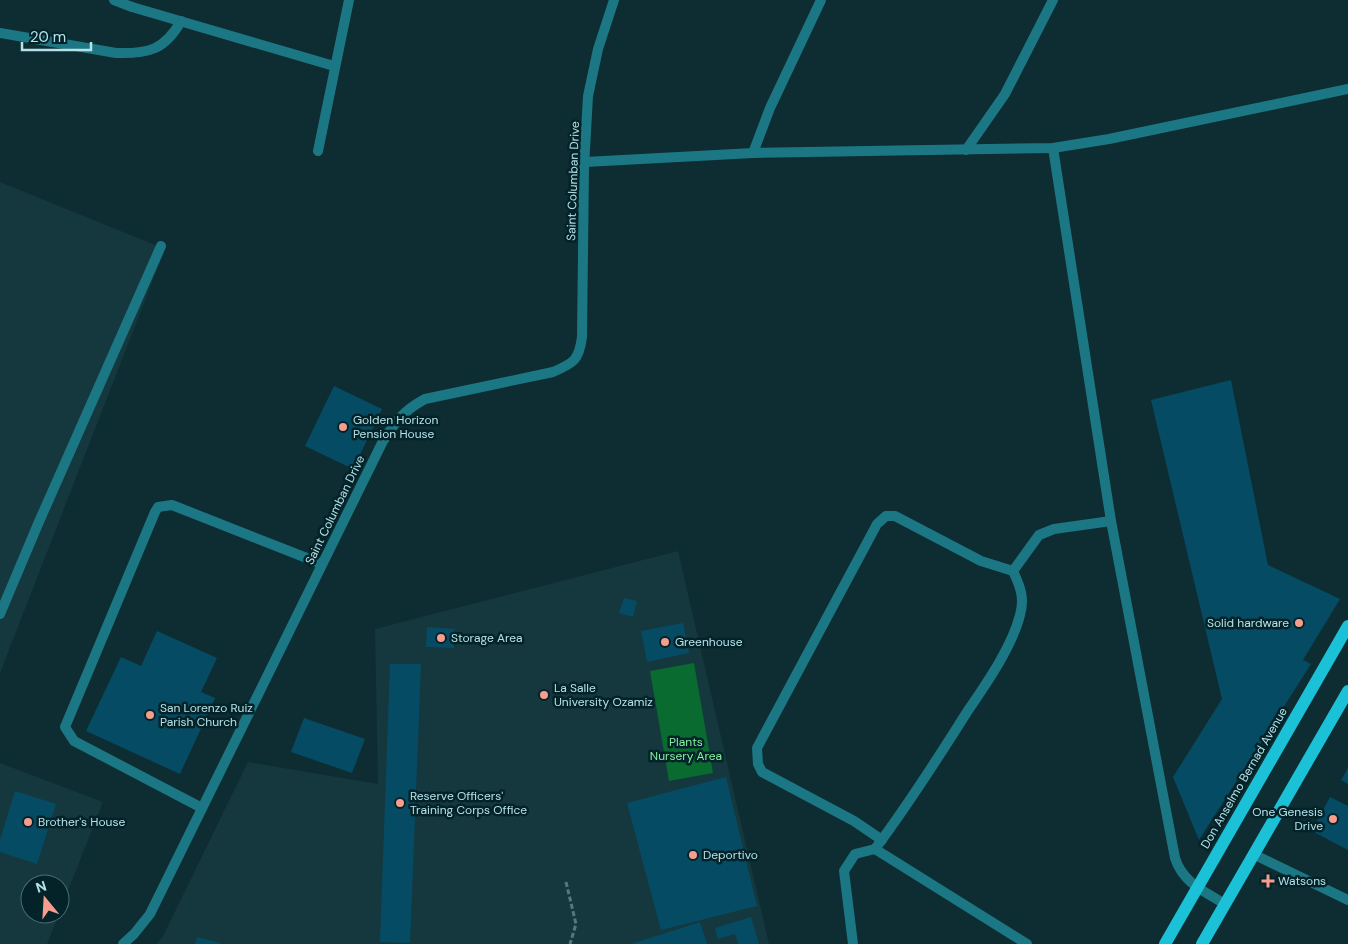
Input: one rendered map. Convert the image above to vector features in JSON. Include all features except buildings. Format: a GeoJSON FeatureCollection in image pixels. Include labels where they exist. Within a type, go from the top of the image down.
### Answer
{"type":"FeatureCollection","features":[{"type":"Feature","properties":{"kind":"main road","name":"Don Anselmo Bernad Avenue"},"geometry":{"type":"LineString","coordinates":[[1165,944],[1348,626]]}},
{"type":"Feature","properties":{"kind":"main road"},"geometry":{"type":"LineString","coordinates":[[1202,944],[1348,691]]}},
{"type":"Feature","properties":{"kind":"street"},"geometry":{"type":"LineString","coordinates":[[114,0],[132,7],[334,66]]}},
{"type":"Feature","properties":{"kind":"street"},"geometry":{"type":"LineString","coordinates":[[318,151],[349,0]]}},
{"type":"Feature","properties":{"kind":"street","name":"Saint Columban Drive"},"geometry":{"type":"LineString","coordinates":[[123,944],[150,914],[322,564],[383,442],[395,422],[407,410],[425,399],[553,372],[568,366],[579,355],[582,337],[588,96],[598,49],[614,0]]}},
{"type":"Feature","properties":{"kind":"street"},"geometry":{"type":"LineString","coordinates":[[753,153],[770,108],[821,0]]}},
{"type":"Feature","properties":{"kind":"street"},"geometry":{"type":"LineString","coordinates":[[966,150],[1005,94],[1053,0]]}},
{"type":"Feature","properties":{"kind":"street"},"geometry":{"type":"LineString","coordinates":[[0,33],[116,54],[134,54],[164,45],[173,36],[181,21]]}},
{"type":"Feature","properties":{"kind":"street"},"geometry":{"type":"LineString","coordinates":[[585,162],[753,153],[1053,148],[1109,139],[1348,89]]}},
{"type":"Feature","properties":{"kind":"street"},"geometry":{"type":"LineString","coordinates":[[1053,148],[1111,520],[1175,858],[1179,870],[1187,880],[1225,904]]}},
{"type":"Feature","properties":{"kind":"street"},"geometry":{"type":"LineString","coordinates":[[0,614],[41,515],[161,246]]}},
{"type":"Feature","properties":{"kind":"street"},"geometry":{"type":"LineString","coordinates":[[202,808],[74,741],[65,727],[154,512],[158,507],[172,505],[322,564]]}},
{"type":"Feature","properties":{"kind":"street"},"geometry":{"type":"LineString","coordinates":[[853,944],[844,871],[856,854],[875,849],[882,840],[985,684],[1014,632],[1021,614],[1022,588],[1013,571],[980,561],[895,516],[886,516],[877,524],[757,748],[758,764],[762,772],[854,822],[882,840]]}},
{"type":"Feature","properties":{"kind":"street"},"geometry":{"type":"LineString","coordinates":[[1013,571],[1039,536],[1054,529],[1111,520]]}},
{"type":"Feature","properties":{"kind":"street"},"geometry":{"type":"LineString","coordinates":[[875,849],[1028,944]]}},
{"type":"Feature","properties":{"kind":"street"},"geometry":{"type":"LineString","coordinates":[[1253,854],[1348,900]]}},
{"type":"Feature","properties":{"kind":"path"},"geometry":{"type":"LineString","coordinates":[[566,882],[576,924],[570,944]]}},
{"type":"Feature","properties":{"kind":"shaded area"},"geometry":{"type":"Polygon","coordinates":[[[0,182],[165,249],[0,673],[0,182]]]}},
{"type":"Feature","properties":{"kind":"shaded area","name":"La Salle University Ozamiz"},"geometry":{"type":"Polygon","coordinates":[[[678,551],[769,944],[157,944],[163,936],[248,762],[378,784],[375,629],[678,551]]]}},
{"type":"Feature","properties":{"kind":"shaded area"},"geometry":{"type":"Polygon","coordinates":[[[0,763],[103,802],[70,886],[70,874],[20,874],[20,924],[55,924],[47,944],[0,944],[0,763]]]}},
{"type":"Feature","properties":{"kind":"green space","name":"Plants Nursery Area"},"geometry":{"type":"Polygon","coordinates":[[[694,663],[713,773],[669,781],[650,671],[694,663]]]}},
{"type":"Feature","properties":{"kind":"place","name":"Golden Horizon Pension House"},"geometry":{"type":"Point","coordinates":[343,427]}},
{"type":"Feature","properties":{"kind":"place","name":"Solid hardware"},"geometry":{"type":"Point","coordinates":[1299,623]}},
{"type":"Feature","properties":{"kind":"place","name":"Storage Area"},"geometry":{"type":"Point","coordinates":[441,638]}},
{"type":"Feature","properties":{"kind":"place","name":"Greenhouse"},"geometry":{"type":"Point","coordinates":[665,642]}},
{"type":"Feature","properties":{"kind":"place","name":"La Salle University Ozamiz"},"geometry":{"type":"Point","coordinates":[544,695]}},
{"type":"Feature","properties":{"kind":"place","name":"San Lorenzo Ruiz Parish Church"},"geometry":{"type":"Point","coordinates":[150,715]}},
{"type":"Feature","properties":{"kind":"place","name":"Reserve Officers' Training Corps Office"},"geometry":{"type":"Point","coordinates":[400,803]}},
{"type":"Feature","properties":{"kind":"place","name":"One Genesis Drive"},"geometry":{"type":"Point","coordinates":[1333,819]}},
{"type":"Feature","properties":{"kind":"place","name":"Brother's House"},"geometry":{"type":"Point","coordinates":[28,822]}},
{"type":"Feature","properties":{"kind":"place","name":"Deportivo"},"geometry":{"type":"Point","coordinates":[693,855]}},
{"type":"Feature","properties":{"kind":"place","name":"Watsons"},"geometry":{"type":"Point","coordinates":[1268,881]}}]}
